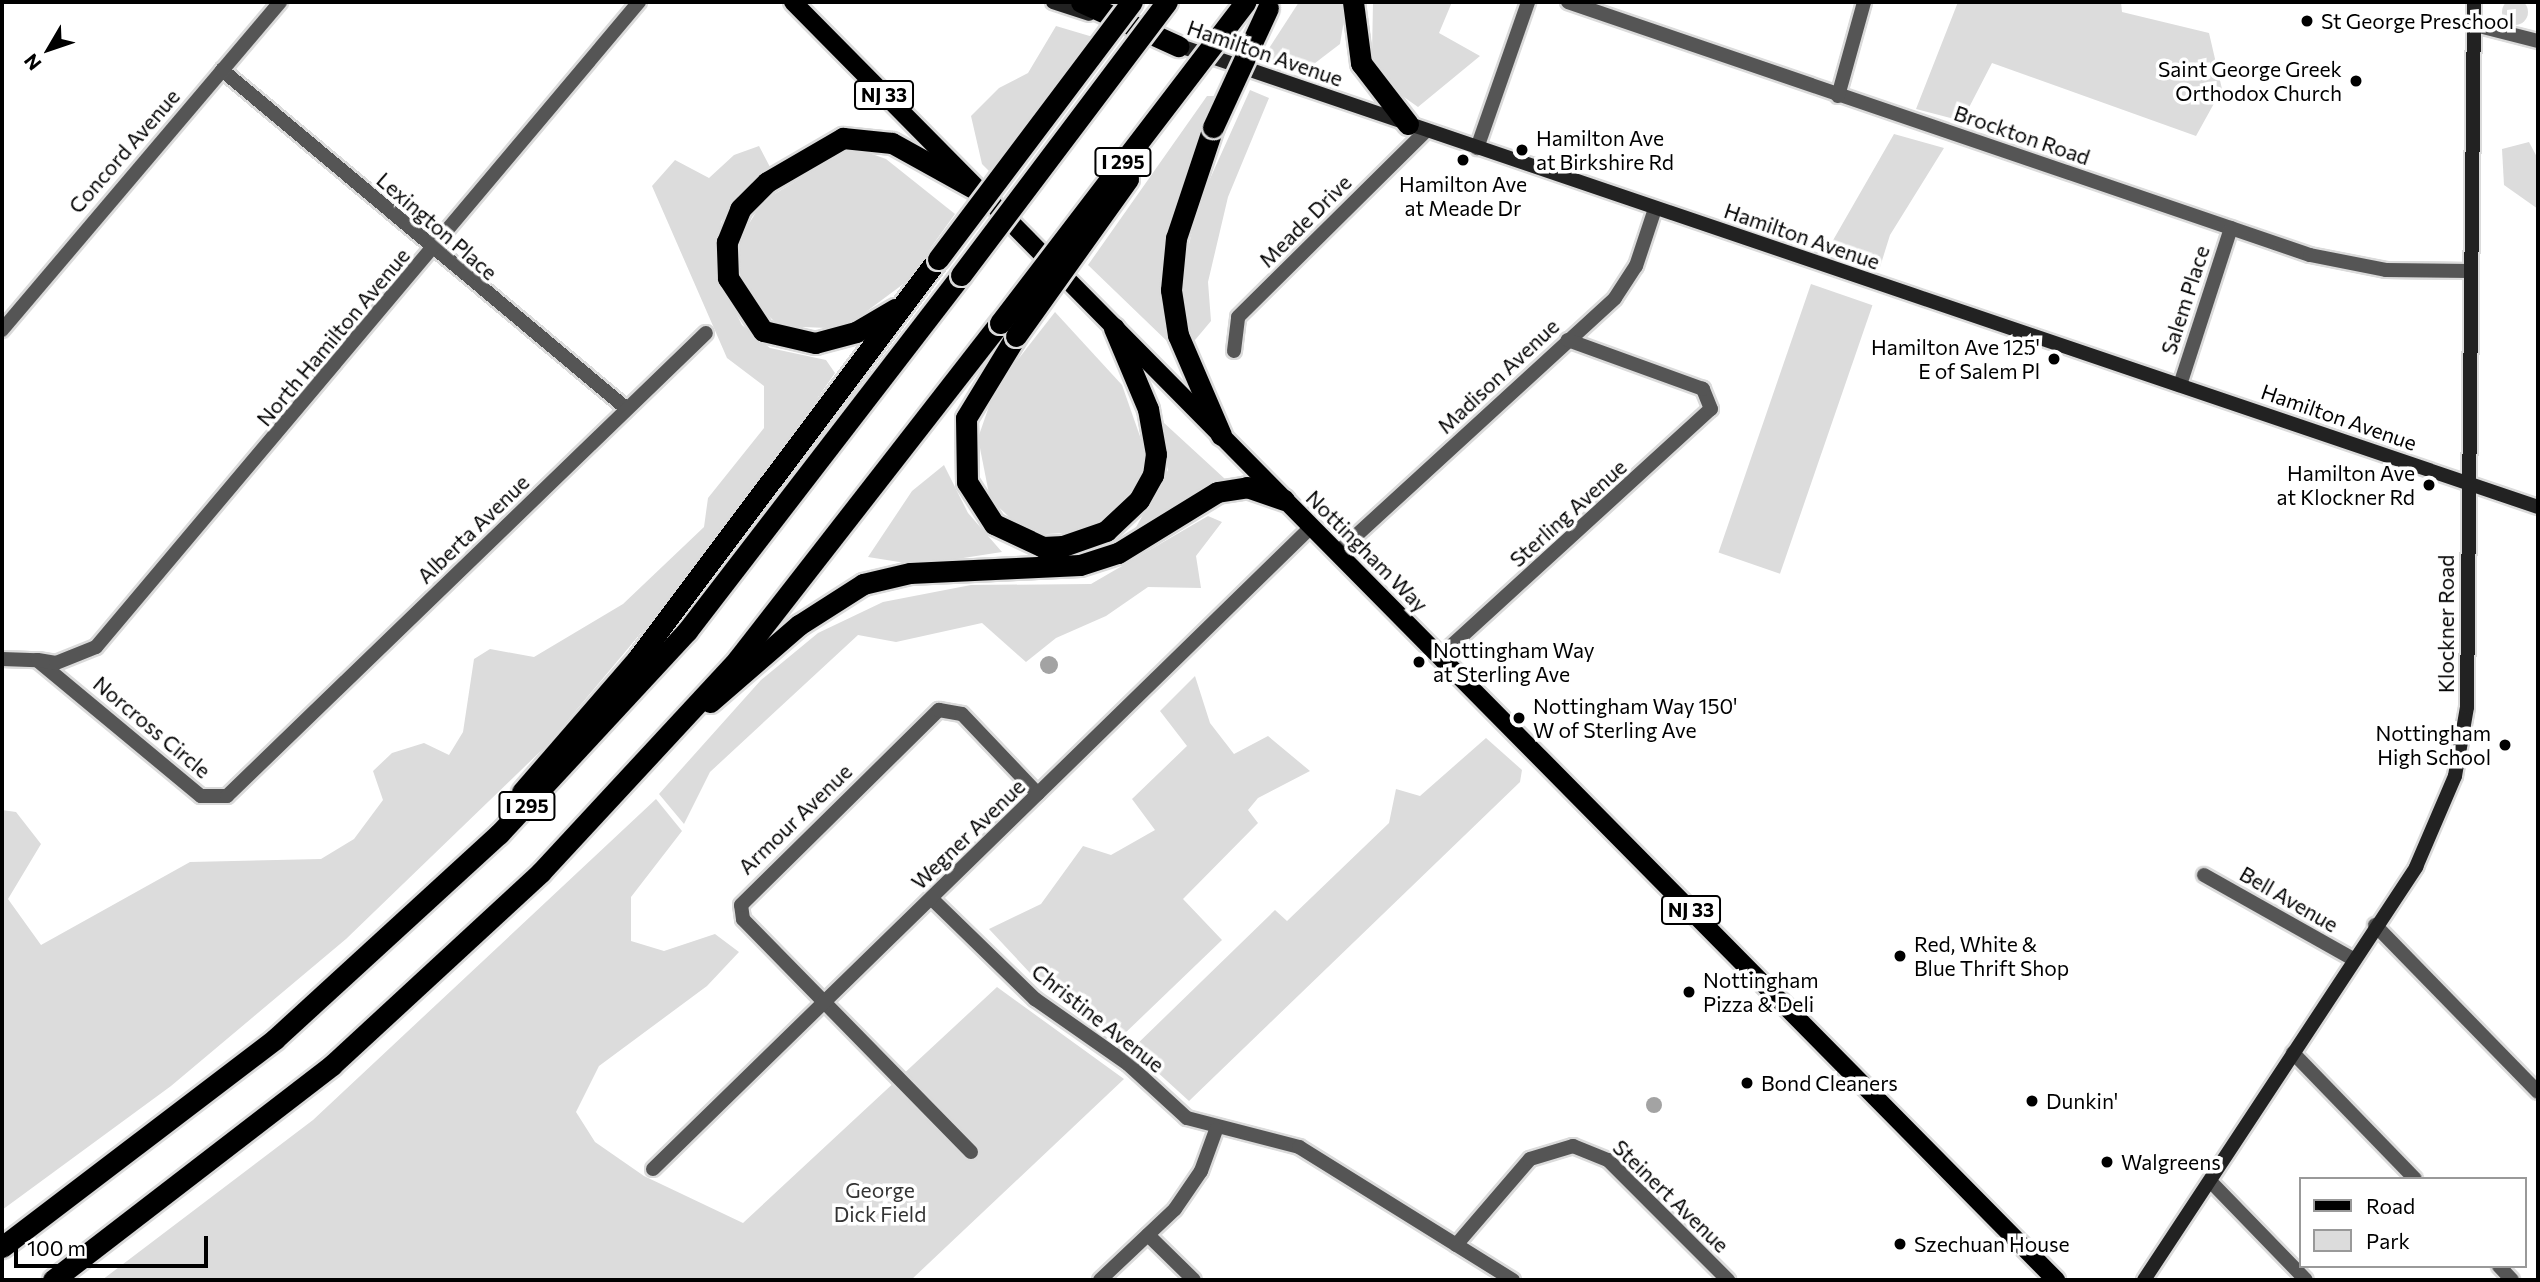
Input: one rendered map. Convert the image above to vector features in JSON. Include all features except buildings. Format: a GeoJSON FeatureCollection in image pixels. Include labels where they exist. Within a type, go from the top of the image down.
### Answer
{"type":"FeatureCollection","features":[{"type":"Feature","properties":{"kind":"highway"},"geometry":{"type":"LineString","coordinates":[[1081,2],[1178,46]]}},
{"type":"Feature","properties":{"kind":"highway"},"geometry":{"type":"LineString","coordinates":[[1079,72],[1122,2]]}},
{"type":"Feature","properties":{"kind":"highway"},"geometry":{"type":"LineString","coordinates":[[418,912],[638,658],[1132,2]]}},
{"type":"Feature","properties":{"kind":"highway","name":"I 295"},"geometry":{"type":"LineString","coordinates":[[2,1247],[219,1085],[418,912],[567,764],[687,631],[1167,2]]}},
{"type":"Feature","properties":{"kind":"highway","name":"I 295"},"geometry":{"type":"LineString","coordinates":[[53,1280],[208,1166],[386,1018],[541,872],[685,718],[784,603],[1128,180],[1141,139],[1245,2]]}},
{"type":"Feature","properties":{"kind":"highway"},"geometry":{"type":"LineString","coordinates":[[1353,2],[1361,63],[1417,128]]}},
{"type":"Feature","properties":{"kind":"highway"},"geometry":{"type":"LineString","coordinates":[[1221,435],[1178,335],[1171,290],[1175,238],[1213,127],[1270,5]]}},
{"type":"Feature","properties":{"kind":"highway"},"geometry":{"type":"LineString","coordinates":[[909,300],[837,339],[776,338],[750,320],[734,295],[726,261],[732,226],[767,182],[843,138],[892,143],[975,189]]}},
{"type":"Feature","properties":{"kind":"highway"},"geometry":{"type":"LineString","coordinates":[[1008,330],[966,418],[967,482],[994,524],[1014,538],[1063,546],[1106,531],[1139,500],[1153,475],[1148,409],[1114,328]]}},
{"type":"Feature","properties":{"kind":"highway"},"geometry":{"type":"LineString","coordinates":[[685,718],[740,682],[810,616],[863,584],[910,573],[1080,565],[1118,553],[1217,492],[1247,487],[1284,500]]}},
{"type":"Feature","properties":{"kind":"main road","name":"Nottingham Way"},"geometry":{"type":"LineString","coordinates":[[793,2],[2056,1280]]}},
{"type":"Feature","properties":{"kind":"main road","name":"Hamilton Avenue"},"geometry":{"type":"LineString","coordinates":[[1054,2],[1655,209],[2538,507]]}},
{"type":"Feature","properties":{"kind":"main road","name":"Klockner Road"},"geometry":{"type":"LineString","coordinates":[[2144,1280],[2211,1182],[2442,817],[2463,739],[2474,2]]}},
{"type":"Feature","properties":{"kind":"street","name":"Concord Avenue"},"geometry":{"type":"LineString","coordinates":[[2,330],[280,2]]}},
{"type":"Feature","properties":{"kind":"street","name":"North Hamilton Avenue"},"geometry":{"type":"LineString","coordinates":[[37,660],[56,663],[96,647],[433,250],[639,2]]}},
{"type":"Feature","properties":{"kind":"street"},"geometry":{"type":"LineString","coordinates":[[1477,148],[1528,2]]}},
{"type":"Feature","properties":{"kind":"street","name":"Brockton Road"},"geometry":{"type":"LineString","coordinates":[[1568,2],[2231,228],[2357,267],[2470,271]]}},
{"type":"Feature","properties":{"kind":"street"},"geometry":{"type":"LineString","coordinates":[[1838,96],[1864,2]]}},
{"type":"Feature","properties":{"kind":"street"},"geometry":{"type":"LineString","coordinates":[[2475,25],[2538,41]]}},
{"type":"Feature","properties":{"kind":"street","name":"Lexington Place"},"geometry":{"type":"LineString","coordinates":[[222,70],[433,250],[627,409]]}},
{"type":"Feature","properties":{"kind":"street","name":"Meade Drive"},"geometry":{"type":"LineString","coordinates":[[1234,351],[1238,317],[1417,128]]}},
{"type":"Feature","properties":{"kind":"street","name":"Madison Avenue"},"geometry":{"type":"LineString","coordinates":[[1336,553],[1627,283],[1655,209]]}},
{"type":"Feature","properties":{"kind":"street","name":"Salem Place"},"geometry":{"type":"LineString","coordinates":[[2180,385],[2231,228]]}},
{"type":"Feature","properties":{"kind":"street","name":"Alberta Avenue"},"geometry":{"type":"LineString","coordinates":[[269,755],[706,333]]}},
{"type":"Feature","properties":{"kind":"street","name":"Sterling Avenue"},"geometry":{"type":"LineString","coordinates":[[1439,657],[1708,415],[1709,394],[1568,340]]}},
{"type":"Feature","properties":{"kind":"street","name":"Wegner Avenue"},"geometry":{"type":"LineString","coordinates":[[653,1169],[1311,527]]}},
{"type":"Feature","properties":{"kind":"street"},"geometry":{"type":"LineString","coordinates":[[4,657],[37,660]]}},
{"type":"Feature","properties":{"kind":"street","name":"Norcross Circle"},"geometry":{"type":"LineString","coordinates":[[37,660],[201,796],[227,796],[269,755]]}},
{"type":"Feature","properties":{"kind":"street","name":"Armour Avenue"},"geometry":{"type":"LineString","coordinates":[[971,1152],[743,919],[741,905],[768,875],[939,710],[962,714],[1038,794]]}},
{"type":"Feature","properties":{"kind":"street","name":"Bell Avenue"},"geometry":{"type":"LineString","coordinates":[[2204,875],[2353,959]]}},
{"type":"Feature","properties":{"kind":"street","name":"Christine Avenue"},"geometry":{"type":"LineString","coordinates":[[932,899],[1034,999],[1128,1064],[1187,1118],[1216,1130],[1299,1147],[1513,1280]]}},
{"type":"Feature","properties":{"kind":"street"},"geometry":{"type":"LineString","coordinates":[[2375,925],[2538,1093]]}},
{"type":"Feature","properties":{"kind":"street"},"geometry":{"type":"LineString","coordinates":[[2293,1053],[2413,1177]]}},
{"type":"Feature","properties":{"kind":"street"},"geometry":{"type":"LineString","coordinates":[[1100,1280],[1148,1235],[1190,1189],[1216,1130]]}},
{"type":"Feature","properties":{"kind":"street","name":"Steinert Avenue"},"geometry":{"type":"LineString","coordinates":[[1456,1245],[1531,1159],[1573,1146],[1608,1160],[1728,1280]]}},
{"type":"Feature","properties":{"kind":"street"},"geometry":{"type":"LineString","coordinates":[[2211,1182],[2306,1280]]}},
{"type":"Feature","properties":{"kind":"street"},"geometry":{"type":"LineString","coordinates":[[1148,1235],[1194,1280]]}},
{"type":"Feature","properties":{"kind":"green space"},"geometry":{"type":"Polygon","coordinates":[[[2515,-1],[2524,3],[2528,12],[2524,21],[2515,25],[2506,21],[2502,12],[2506,3],[2515,-1]]]}},
{"type":"Feature","properties":{"kind":"green space"},"geometry":{"type":"Polygon","coordinates":[[[1299,2],[1347,2],[1340,44],[1302,73],[1264,56],[1299,2]]]}},
{"type":"Feature","properties":{"kind":"green space"},"geometry":{"type":"Polygon","coordinates":[[[1373,2],[1452,2],[1439,33],[1480,56],[1418,107],[1384,83],[1372,53],[1373,2]]]}},
{"type":"Feature","properties":{"kind":"green space"},"geometry":{"type":"Polygon","coordinates":[[[1958,2],[2121,2],[2122,12],[2209,33],[2222,89],[2196,136],[1992,63],[1962,121],[1916,109],[1958,2]]]}},
{"type":"Feature","properties":{"kind":"green space"},"geometry":{"type":"Polygon","coordinates":[[[1056,26],[1093,37],[992,174],[982,164],[971,116],[999,88],[1028,73],[1056,26]]]}},
{"type":"Feature","properties":{"kind":"green space"},"geometry":{"type":"Polygon","coordinates":[[[1250,90],[1269,98],[1228,197],[1208,282],[1211,321],[1190,346],[1180,281],[1199,203],[1250,90]]]}},
{"type":"Feature","properties":{"kind":"green space"},"geometry":{"type":"Polygon","coordinates":[[[1207,96],[1220,96],[1180,192],[1161,279],[1171,345],[1088,265],[1207,96]]]}},
{"type":"Feature","properties":{"kind":"green space"},"geometry":{"type":"Polygon","coordinates":[[[1894,134],[1944,148],[1890,235],[1880,267],[1828,249],[1894,134]]]}},
{"type":"Feature","properties":{"kind":"green space"},"geometry":{"type":"Polygon","coordinates":[[[2529,142],[2538,159],[2538,209],[2504,185],[2502,149],[2529,142]]]}},
{"type":"Feature","properties":{"kind":"green space"},"geometry":{"type":"Polygon","coordinates":[[[759,146],[770,167],[741,191],[721,222],[717,252],[724,289],[742,325],[770,348],[826,360],[835,373],[719,540],[547,745],[346,939],[171,1086],[2,1210],[2,810],[16,812],[41,844],[8,899],[41,945],[190,862],[321,859],[354,839],[383,800],[373,771],[392,753],[424,743],[449,755],[463,732],[474,659],[490,649],[534,657],[623,604],[704,527],[708,498],[764,428],[764,386],[727,358],[652,186],[675,160],[709,178],[734,155],[759,146]]]}},
{"type":"Feature","properties":{"kind":"green space"},"geometry":{"type":"Polygon","coordinates":[[[852,147],[886,159],[955,214],[906,282],[855,320],[827,328],[779,326],[744,292],[732,251],[763,201],[852,147]]]}},
{"type":"Feature","properties":{"kind":"green space"},"geometry":{"type":"Polygon","coordinates":[[[1811,284],[1872,305],[1780,574],[1719,553],[1811,284]]]}},
{"type":"Feature","properties":{"kind":"green space"},"geometry":{"type":"Polygon","coordinates":[[[1055,312],[1122,385],[1149,462],[1122,505],[1086,532],[1028,535],[990,499],[978,438],[995,389],[1055,312]]]}},
{"type":"Feature","properties":{"kind":"green space"},"geometry":{"type":"Polygon","coordinates":[[[1163,422],[1225,479],[1130,538],[1168,470],[1163,422]]]}},
{"type":"Feature","properties":{"kind":"green space"},"geometry":{"type":"Polygon","coordinates":[[[944,465],[968,513],[1002,552],[918,565],[868,557],[912,491],[944,465]]]}},
{"type":"Feature","properties":{"kind":"green space"},"geometry":{"type":"Polygon","coordinates":[[[1208,516],[1222,522],[1196,556],[1201,588],[1148,587],[1106,616],[1056,638],[1026,662],[982,623],[896,642],[858,635],[710,772],[684,824],[659,794],[761,680],[818,633],[883,602],[971,585],[1091,584],[1208,516]]]}},
{"type":"Feature","properties":{"kind":"green space"},"geometry":{"type":"Polygon","coordinates":[[[1195,676],[1210,723],[1234,754],[1268,736],[1310,771],[1258,798],[1248,810],[1258,823],[1183,899],[1222,940],[1121,1037],[1045,989],[989,929],[1041,904],[1083,846],[1111,855],[1155,830],[1132,799],[1187,746],[1160,711],[1195,676]]]}},
{"type":"Feature","properties":{"kind":"green space"},"geometry":{"type":"Polygon","coordinates":[[[1486,738],[1522,770],[1520,782],[1189,1101],[1132,1049],[1275,910],[1287,921],[1389,823],[1396,789],[1420,796],[1486,738]]]}},
{"type":"Feature","properties":{"kind":"green space","name":"George Dick Field"},"geometry":{"type":"Polygon","coordinates":[[[656,799],[682,831],[631,897],[631,941],[664,951],[715,934],[739,952],[707,986],[599,1066],[576,1112],[595,1142],[644,1176],[743,1223],[997,987],[1124,1079],[911,1280],[102,1280],[313,1120],[656,799]]]}},
{"type":"Feature","properties":{"kind":"shaded area"},"geometry":{"type":"Polygon","coordinates":[[[1049,656],[1055,659],[1058,665],[1055,671],[1049,674],[1043,671],[1040,665],[1043,659],[1049,656]]]}},
{"type":"Feature","properties":{"kind":"shaded area"},"geometry":{"type":"Polygon","coordinates":[[[1651,1097],[1657,1097],[1662,1105],[1660,1111],[1651,1113],[1646,1108],[1646,1102],[1651,1097]]]}},
{"type":"Feature","properties":{"kind":"place","name":"St George Preschool"},"geometry":{"type":"Point","coordinates":[2307,21]}},
{"type":"Feature","properties":{"kind":"place","name":"Saint George Greek Orthodox Church"},"geometry":{"type":"Point","coordinates":[2356,81]}},
{"type":"Feature","properties":{"kind":"place","name":"Hamilton Ave at Birkshire Rd"},"geometry":{"type":"Point","coordinates":[1522,150]}},
{"type":"Feature","properties":{"kind":"place","name":"Hamilton Ave at Meade Dr"},"geometry":{"type":"Point","coordinates":[1463,160]}},
{"type":"Feature","properties":{"kind":"place","name":"Hamilton Ave 125' E of Salem Pl"},"geometry":{"type":"Point","coordinates":[2054,359]}},
{"type":"Feature","properties":{"kind":"place","name":"Hamilton Ave at Klockner Rd"},"geometry":{"type":"Point","coordinates":[2429,485]}},
{"type":"Feature","properties":{"kind":"place","name":"Nottingham Way at Sterling Ave"},"geometry":{"type":"Point","coordinates":[1419,662]}},
{"type":"Feature","properties":{"kind":"place","name":"Nottingham Way 150' W of Sterling Ave"},"geometry":{"type":"Point","coordinates":[1519,718]}},
{"type":"Feature","properties":{"kind":"place","name":"Nottingham High School"},"geometry":{"type":"Point","coordinates":[2505,745]}},
{"type":"Feature","properties":{"kind":"place","name":"Red, White & Blue Thrift Shop"},"geometry":{"type":"Point","coordinates":[1900,956]}},
{"type":"Feature","properties":{"kind":"place","name":"Nottingham Pizza & Deli"},"geometry":{"type":"Point","coordinates":[1689,992]}},
{"type":"Feature","properties":{"kind":"place","name":"Bond Cleaners"},"geometry":{"type":"Point","coordinates":[1747,1083]}},
{"type":"Feature","properties":{"kind":"place","name":"Dunkin'"},"geometry":{"type":"Point","coordinates":[2032,1101]}},
{"type":"Feature","properties":{"kind":"place","name":"Walgreens"},"geometry":{"type":"Point","coordinates":[2107,1162]}},
{"type":"Feature","properties":{"kind":"place","name":"Szechuan House"},"geometry":{"type":"Point","coordinates":[1900,1244]}}]}
